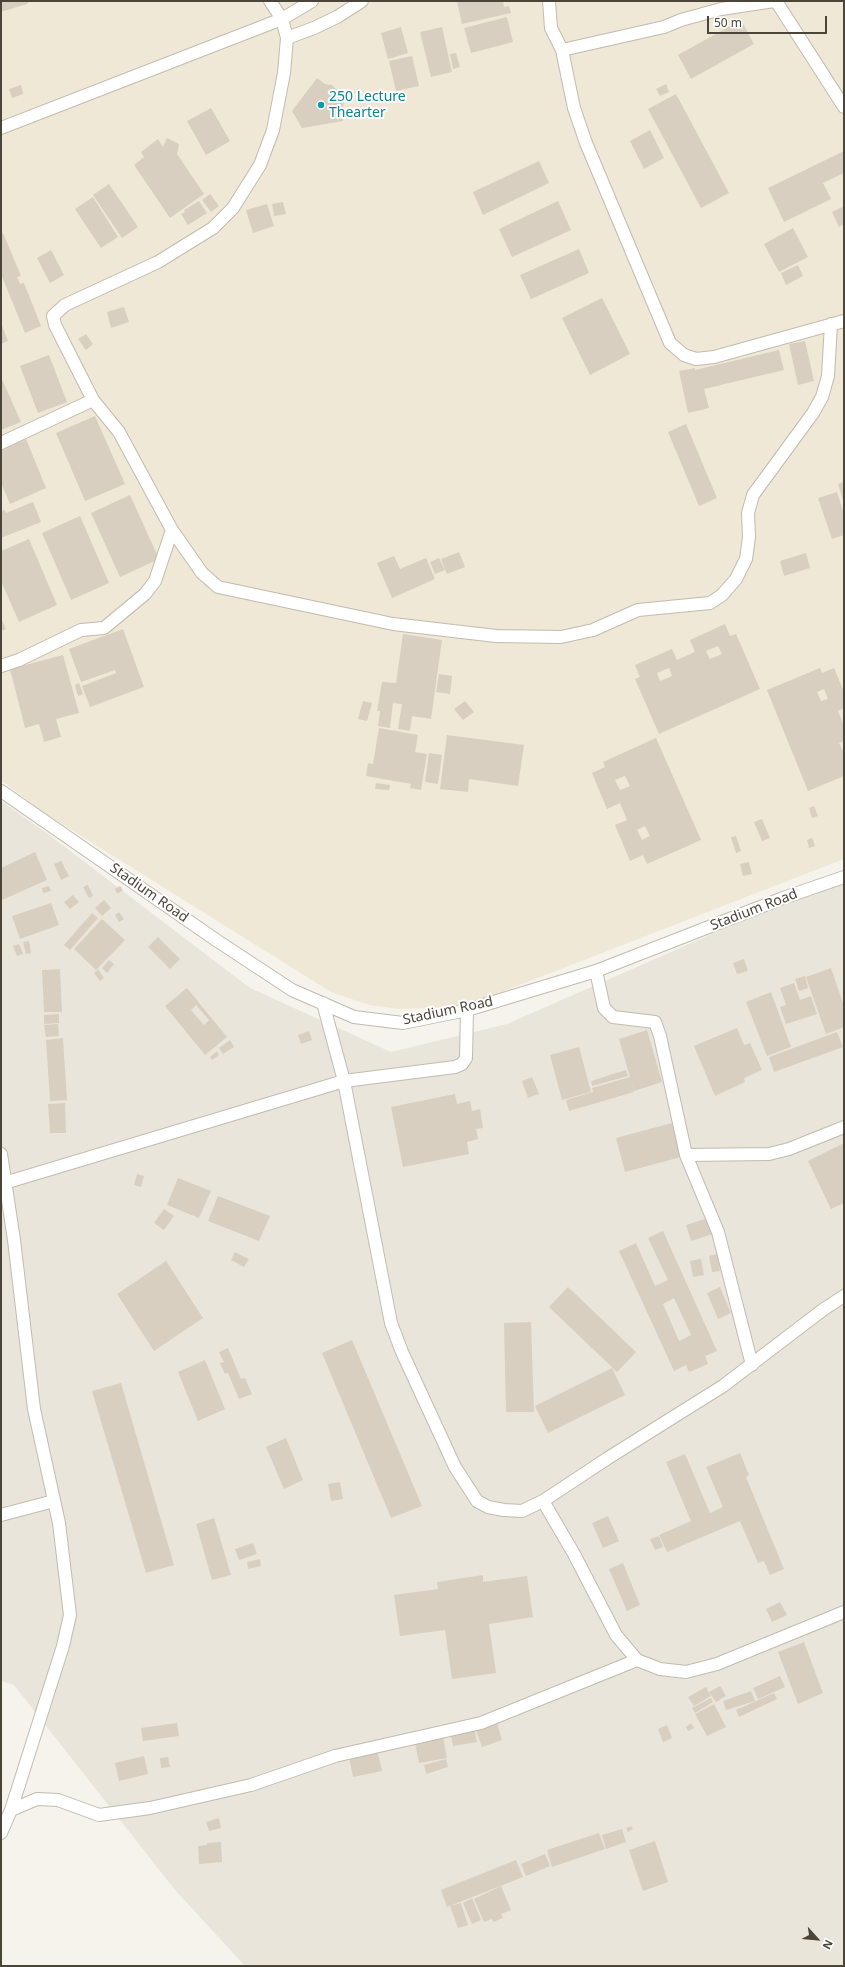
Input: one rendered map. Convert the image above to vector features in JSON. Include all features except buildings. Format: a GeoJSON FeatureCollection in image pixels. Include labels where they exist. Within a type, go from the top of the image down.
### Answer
{"type":"FeatureCollection","features":[{"type":"Feature","properties":{"kind":"street"},"geometry":{"type":"LineString","coordinates":[[270,1],[282,19],[287,38],[284,73],[273,130],[260,165],[233,208],[214,228],[158,262],[65,305],[53,316],[55,325],[93,400],[119,432],[172,530],[202,573],[218,587],[393,624],[496,636],[561,637],[593,630],[638,610],[710,603],[722,595],[736,579],[746,559],[749,537],[748,513],[753,495],[813,414],[822,397],[828,376],[831,324]]}},
{"type":"Feature","properties":{"kind":"street"},"geometry":{"type":"LineString","coordinates":[[1,128],[282,19],[312,1]]}},
{"type":"Feature","properties":{"kind":"street"},"geometry":{"type":"LineString","coordinates":[[287,38],[331,20],[362,1]]}},
{"type":"Feature","properties":{"kind":"street"},"geometry":{"type":"LineString","coordinates":[[549,1],[551,28],[562,50],[574,108],[586,143],[670,343],[684,355],[696,359],[714,357],[844,321]]}},
{"type":"Feature","properties":{"kind":"street"},"geometry":{"type":"LineString","coordinates":[[562,50],[664,27],[681,20],[721,9],[775,1],[844,107]]}},
{"type":"Feature","properties":{"kind":"street"},"geometry":{"type":"LineString","coordinates":[[1,443],[93,400]]}},
{"type":"Feature","properties":{"kind":"street"},"geometry":{"type":"LineString","coordinates":[[1,666],[19,660],[81,630],[104,628],[145,594],[155,581],[172,530]]}},
{"type":"Feature","properties":{"kind":"street","name":"Stadium Road"},"geometry":{"type":"LineString","coordinates":[[1,791],[216,940],[292,990],[354,1017],[403,1023],[467,1010],[596,971],[783,898],[844,877]]}},
{"type":"Feature","properties":{"kind":"street"},"geometry":{"type":"LineString","coordinates":[[596,971],[604,1008],[613,1017],[654,1022],[660,1036],[686,1155],[718,1232],[752,1365]]}},
{"type":"Feature","properties":{"kind":"street"},"geometry":{"type":"LineString","coordinates":[[323,1003],[344,1081],[391,1324],[402,1352],[451,1460],[477,1501],[488,1507],[522,1511],[543,1501],[608,1458],[723,1386],[824,1309],[844,1296]]}},
{"type":"Feature","properties":{"kind":"street"},"geometry":{"type":"LineString","coordinates":[[4,1183],[344,1081],[451,1068],[464,1061],[467,1055],[467,1010]]}},
{"type":"Feature","properties":{"kind":"street"},"geometry":{"type":"LineString","coordinates":[[686,1155],[769,1154],[789,1149],[844,1127]]}},
{"type":"Feature","properties":{"kind":"street"},"geometry":{"type":"LineString","coordinates":[[1,1154],[4,1183],[11,1216],[34,1409],[59,1523],[70,1615],[63,1646],[10,1810],[1,1833]]}},
{"type":"Feature","properties":{"kind":"street"},"geometry":{"type":"LineString","coordinates":[[1,1225],[11,1216]]}},
{"type":"Feature","properties":{"kind":"street"},"geometry":{"type":"LineString","coordinates":[[1,1515],[54,1501]]}},
{"type":"Feature","properties":{"kind":"street"},"geometry":{"type":"LineString","coordinates":[[543,1501],[574,1554],[616,1635],[637,1660],[660,1669],[686,1672],[717,1664],[844,1612]]}},
{"type":"Feature","properties":{"kind":"street"},"geometry":{"type":"LineString","coordinates":[[10,1810],[36,1800],[58,1800],[100,1815],[150,1808],[251,1785],[335,1756],[481,1722],[637,1660]]}},
{"type":"Feature","properties":{"kind":"shaded area"},"geometry":{"type":"Polygon","coordinates":[[[1,1],[844,1],[844,859],[463,1007],[399,1009],[369,1005],[331,992],[38,809],[1,780],[1,1]]]}},
{"type":"Feature","properties":{"kind":"shaded area"},"geometry":{"type":"Polygon","coordinates":[[[1,801],[52,837],[250,988],[391,1052],[507,1024],[844,876],[844,1966],[245,1966],[175,1890],[14,1685],[1,1681],[1,801]]]}},
{"type":"Feature","properties":{"kind":"place","name":"250 Lecture Thearter"},"geometry":{"type":"Point","coordinates":[321,105]}}]}
